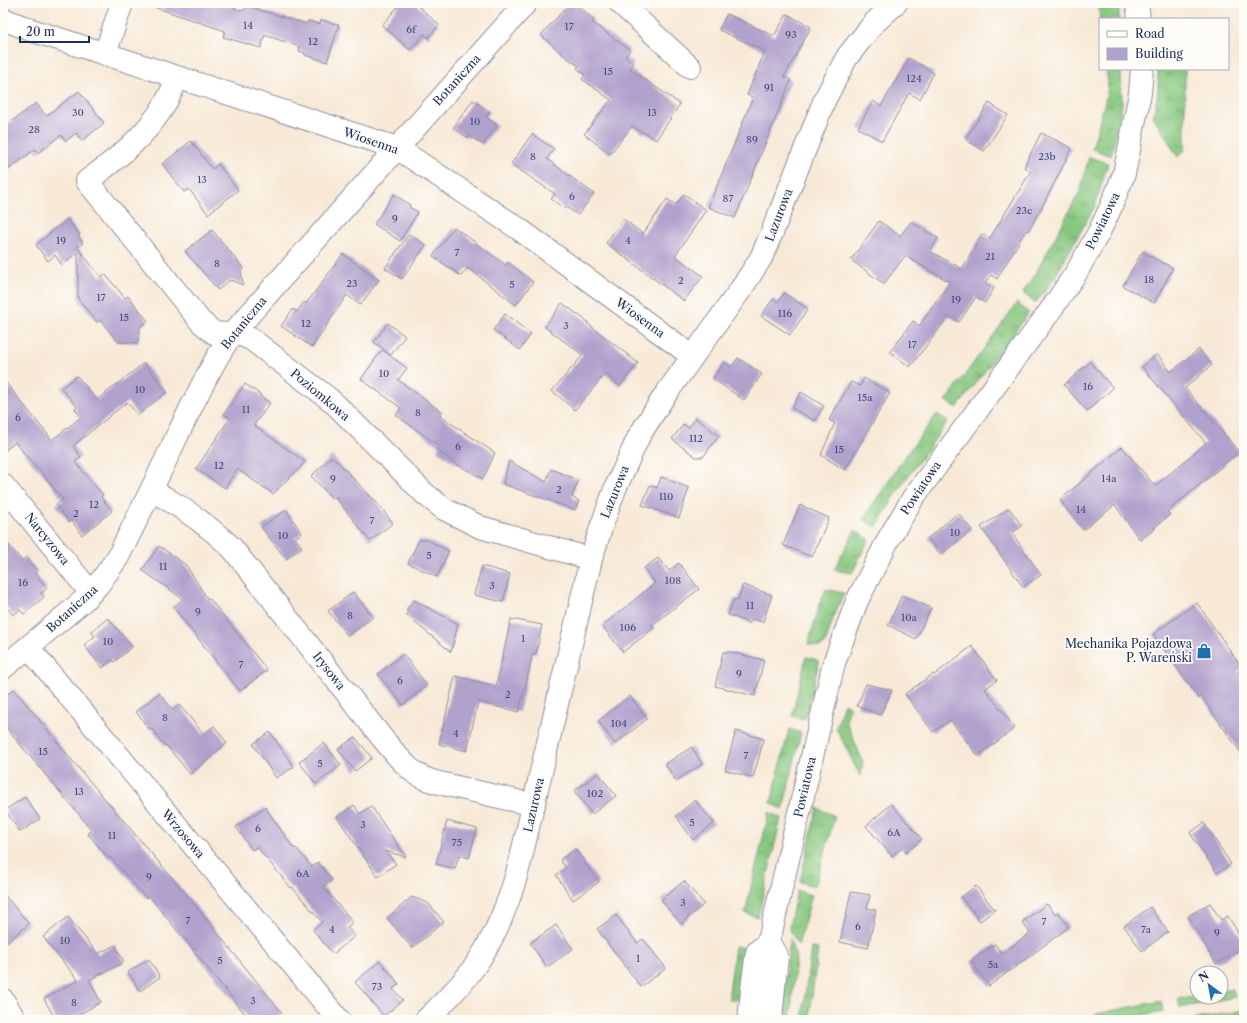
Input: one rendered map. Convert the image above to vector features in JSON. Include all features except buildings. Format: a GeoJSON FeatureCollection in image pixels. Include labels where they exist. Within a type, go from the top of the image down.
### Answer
{"type":"FeatureCollection","features":[{"type":"Feature","properties":{"kind":"street"},"geometry":{"type":"LineString","coordinates":[[105,54],[122,3]]}},
{"type":"Feature","properties":{"kind":"street","name":"Botaniczna"},"geometry":{"type":"LineString","coordinates":[[3,668],[73,610],[91,593],[105,576],[118,557],[217,356],[232,334],[526,3]]}},
{"type":"Feature","properties":{"kind":"street"},"geometry":{"type":"LineString","coordinates":[[620,3],[690,67]]}},
{"type":"Feature","properties":{"kind":"street","name":"Lazurowa"},"geometry":{"type":"LineString","coordinates":[[426,1020],[449,998],[470,973],[488,944],[506,907],[517,876],[592,559],[614,490],[632,450],[648,422],[692,356],[741,289],[760,258],[773,230],[825,99],[847,57],[874,22],[896,3]]}},
{"type":"Feature","properties":{"kind":"street"},"geometry":{"type":"LineString","coordinates":[[1137,3],[1139,18]]}},
{"type":"Feature","properties":{"kind":"street","name":"Wiosenna"},"geometry":{"type":"LineString","coordinates":[[4,22],[397,148],[519,229],[692,356]]}},
{"type":"Feature","properties":{"kind":"street","name":"Powiatowa"},"geometry":{"type":"LineString","coordinates":[[749,1020],[757,952],[769,941],[834,663],[855,607],[889,538],[913,498],[1050,311],[1076,273],[1092,246],[1110,209],[1124,174],[1140,93],[1142,70]]}},
{"type":"Feature","properties":{"kind":"street","name":"Poziomkowa"},"geometry":{"type":"LineString","coordinates":[[177,77],[173,91],[169,98],[143,132],[127,150],[87,181],[207,328],[214,333],[241,335],[251,339],[328,398],[425,494],[444,509],[480,527],[592,559]]}},
{"type":"Feature","properties":{"kind":"street","name":"Narcyzowa"},"geometry":{"type":"LineString","coordinates":[[3,485],[91,593]]}},
{"type":"Feature","properties":{"kind":"street","name":"Irysowa"},"geometry":{"type":"LineString","coordinates":[[151,490],[180,507],[232,548],[383,739],[399,758],[415,773],[435,782],[534,805]]}},
{"type":"Feature","properties":{"kind":"street","name":"Wrzosowa"},"geometry":{"type":"LineString","coordinates":[[28,647],[339,1020]]}},
{"type":"Feature","properties":{"kind":"street"},"geometry":{"type":"LineString","coordinates":[[769,941],[777,956],[771,1020]]}},
{"type":"Feature","properties":{"kind":"street"},"geometry":{"type":"LineString","coordinates":[[3,1000],[15,1020]]}},
{"type":"Feature","properties":{"kind":"green space"},"geometry":{"type":"Polygon","coordinates":[[[1098,3],[1119,3],[1119,18],[1100,18],[1098,3]]]}},
{"type":"Feature","properties":{"kind":"green space"},"geometry":{"type":"Polygon","coordinates":[[[1106,70],[1121,70],[1122,104],[1111,156],[1092,149],[1107,94],[1108,83],[1106,70]]]}},
{"type":"Feature","properties":{"kind":"green space"},"geometry":{"type":"Polygon","coordinates":[[[1158,70],[1185,70],[1185,150],[1178,157],[1153,116],[1158,93],[1158,70]]]}},
{"type":"Feature","properties":{"kind":"green space"},"geometry":{"type":"Polygon","coordinates":[[[1089,157],[1108,163],[1095,206],[1052,282],[1035,303],[1023,293],[1038,269],[1080,191],[1089,157]]]}},
{"type":"Feature","properties":{"kind":"green space"},"geometry":{"type":"Polygon","coordinates":[[[1017,303],[1029,313],[957,408],[946,401],[1017,303]]]}},
{"type":"Feature","properties":{"kind":"green space"},"geometry":{"type":"Polygon","coordinates":[[[937,414],[948,421],[901,486],[876,527],[863,519],[904,458],[937,414]]]}},
{"type":"Feature","properties":{"kind":"green space"},"geometry":{"type":"Polygon","coordinates":[[[855,530],[869,539],[852,573],[834,570],[855,530]]]}},
{"type":"Feature","properties":{"kind":"green space"},"geometry":{"type":"Polygon","coordinates":[[[826,589],[844,593],[835,613],[825,644],[820,647],[808,644],[820,603],[826,589]]]}},
{"type":"Feature","properties":{"kind":"green space"},"geometry":{"type":"Polygon","coordinates":[[[806,657],[815,659],[819,662],[804,719],[792,716],[806,657]]]}},
{"type":"Feature","properties":{"kind":"green space"},"geometry":{"type":"Polygon","coordinates":[[[844,703],[850,707],[846,721],[863,762],[860,776],[836,728],[844,703]]]}},
{"type":"Feature","properties":{"kind":"green space"},"geometry":{"type":"Polygon","coordinates":[[[789,729],[801,733],[783,809],[771,803],[789,729]]]}},
{"type":"Feature","properties":{"kind":"green space"},"geometry":{"type":"Polygon","coordinates":[[[817,808],[835,816],[815,886],[800,882],[817,808]]]}},
{"type":"Feature","properties":{"kind":"green space"},"geometry":{"type":"Polygon","coordinates":[[[769,812],[781,818],[758,917],[745,913],[769,812]]]}},
{"type":"Feature","properties":{"kind":"green space"},"geometry":{"type":"Polygon","coordinates":[[[797,891],[812,895],[798,945],[789,927],[797,891]]]}},
{"type":"Feature","properties":{"kind":"green space"},"geometry":{"type":"Polygon","coordinates":[[[790,939],[796,958],[790,1020],[780,1020],[790,939]]]}},
{"type":"Feature","properties":{"kind":"green space"},"geometry":{"type":"Polygon","coordinates":[[[735,946],[745,948],[748,951],[742,995],[737,1000],[728,1000],[735,946]]]}},
{"type":"Feature","properties":{"kind":"green space"},"geometry":{"type":"Polygon","coordinates":[[[811,948],[818,949],[809,1020],[802,1020],[811,948]]]}},
{"type":"Feature","properties":{"kind":"green space"},"geometry":{"type":"Polygon","coordinates":[[[1233,989],[1235,997],[1229,998],[1229,990],[1233,989]]]}},
{"type":"Feature","properties":{"kind":"green space"},"geometry":{"type":"Polygon","coordinates":[[[1189,997],[1189,1005],[1195,1005],[1180,1008],[1178,999],[1189,997]]]}},
{"type":"Feature","properties":{"kind":"green space"},"geometry":{"type":"Polygon","coordinates":[[[1161,1001],[1163,1011],[1117,1020],[1096,1020],[1095,1014],[1161,1001]]]}},
{"type":"Feature","properties":{"kind":"green space"},"geometry":{"type":"Polygon","coordinates":[[[1244,1010],[1244,1020],[1191,1020],[1244,1010]]]}},
{"type":"Feature","properties":{"kind":"place","name":"Mechanika Pojazdowa P. Wareński"},"geometry":{"type":"Point","coordinates":[1204,651]}}]}
